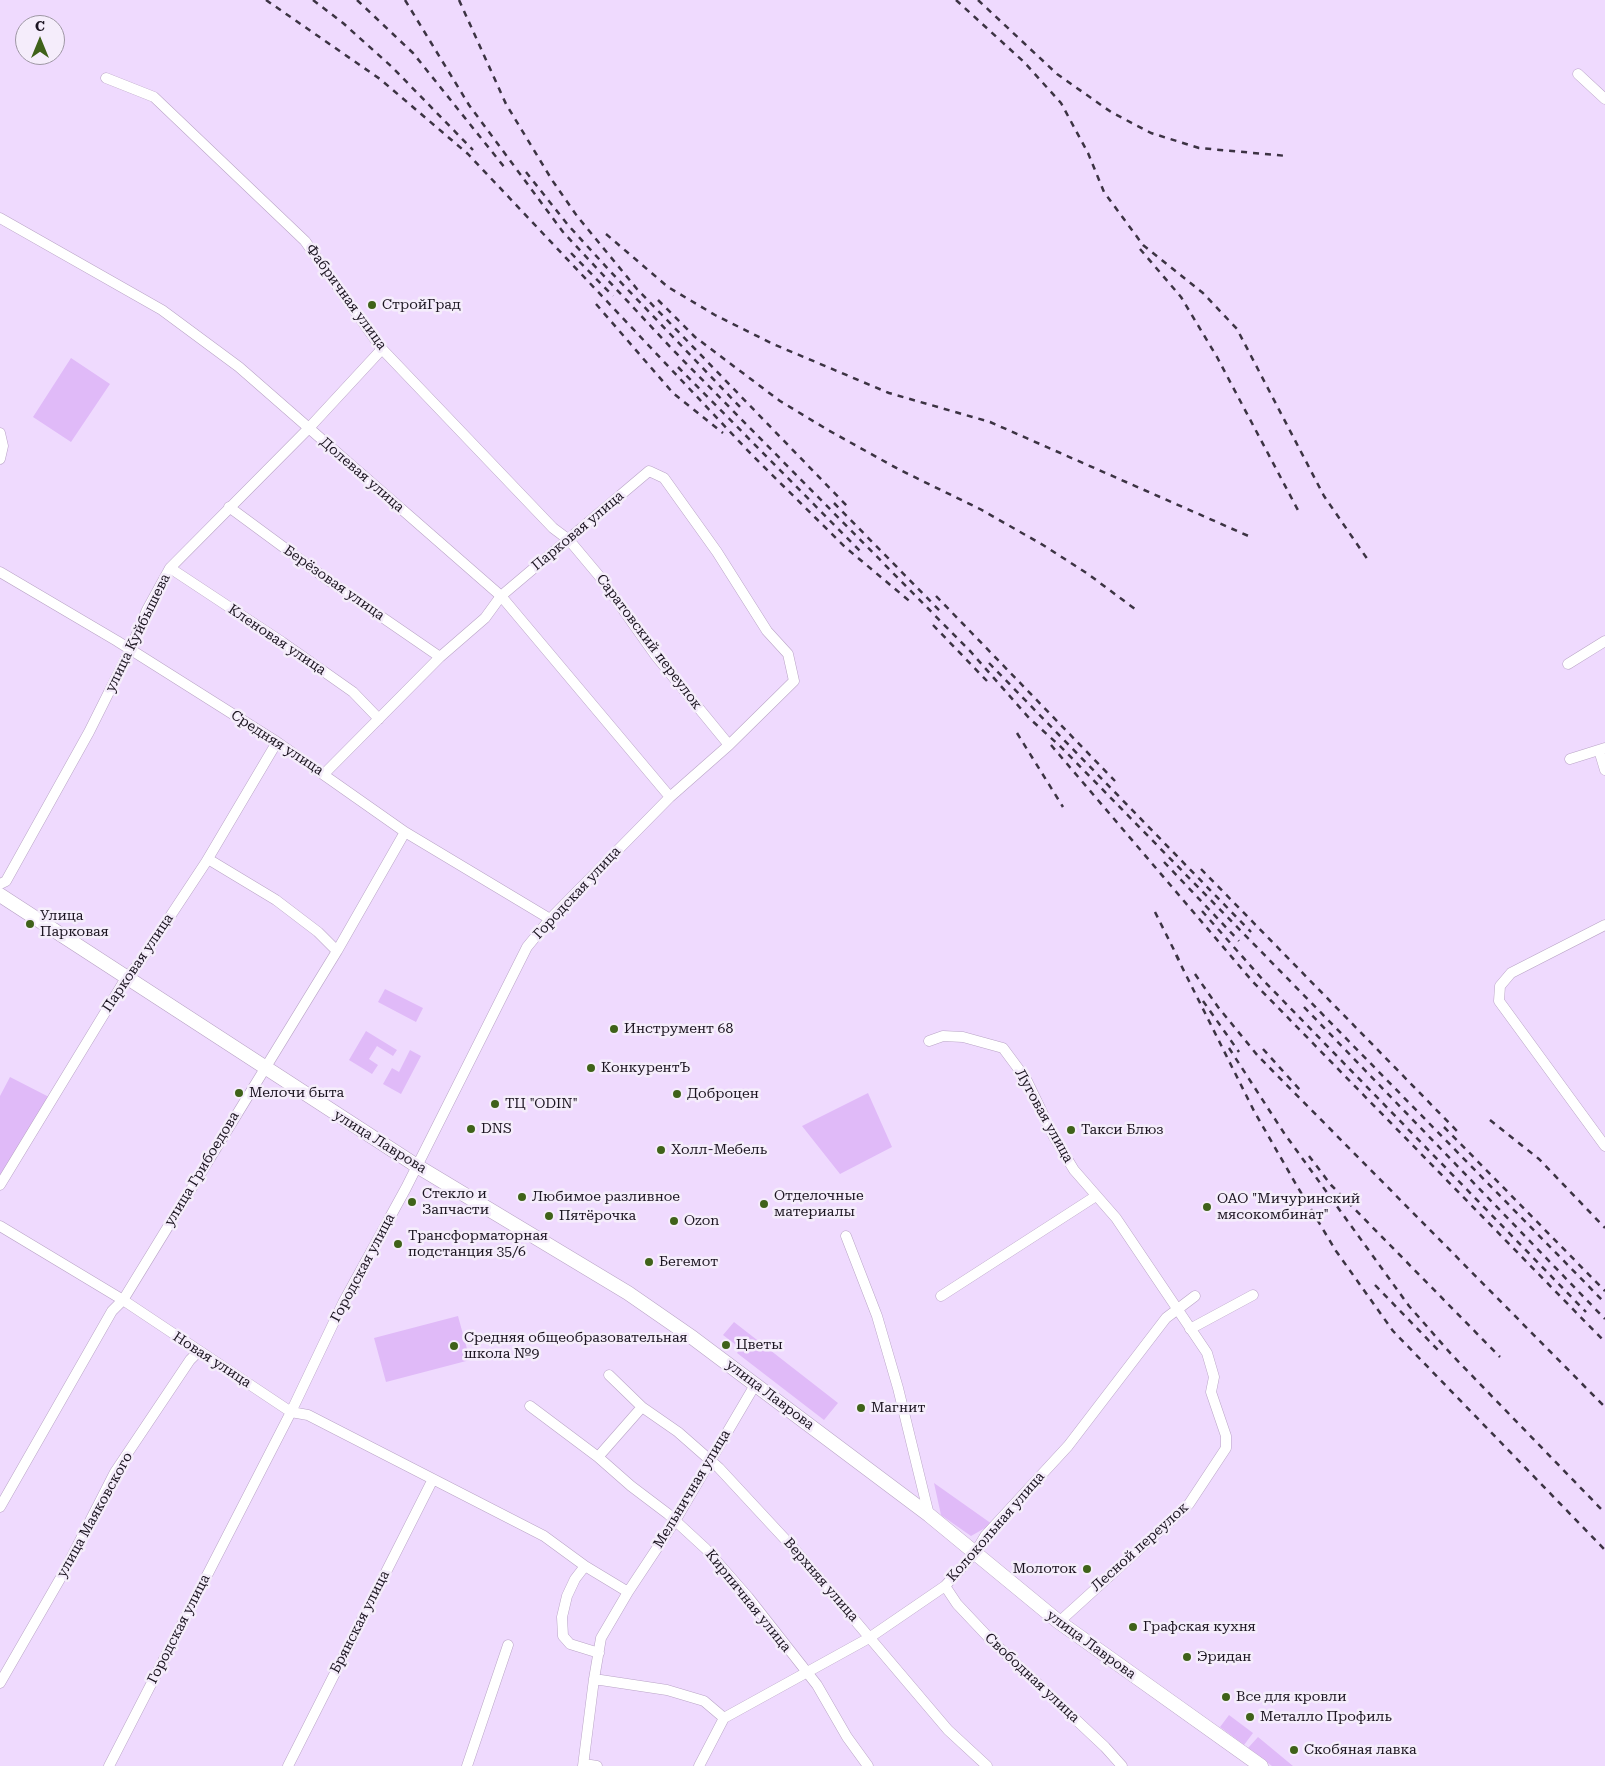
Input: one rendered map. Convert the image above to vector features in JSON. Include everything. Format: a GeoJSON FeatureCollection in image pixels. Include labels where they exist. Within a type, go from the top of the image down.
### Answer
{"type":"FeatureCollection","features":[{"type":"Feature","properties":{"kind":"main road","name":"улица Лаврова"},"geometry":{"type":"LineString","coordinates":[[0,895],[417,1166],[628,1293],[717,1355],[929,1514],[1059,1622],[1261,1766]]}},
{"type":"Feature","properties":{"kind":"street"},"geometry":{"type":"LineString","coordinates":[[1578,74],[1605,99]]}},
{"type":"Feature","properties":{"kind":"street","name":"Фабричная улица"},"geometry":{"type":"LineString","coordinates":[[106,78],[154,96],[305,241],[382,348],[553,528],[569,540]]}},
{"type":"Feature","properties":{"kind":"street","name":"Долевая улица"},"geometry":{"type":"LineString","coordinates":[[0,218],[162,310],[239,367],[501,596],[670,796]]}},
{"type":"Feature","properties":{"kind":"street","name":"улица Куйбышева"},"geometry":{"type":"LineString","coordinates":[[0,884],[6,881],[89,732],[130,650],[147,610],[170,568],[308,429],[382,348]]}},
{"type":"Feature","properties":{"kind":"street"},"geometry":{"type":"LineString","coordinates":[[0,433],[3,446],[0,459]]}},
{"type":"Feature","properties":{"kind":"street","name":"Парковая улица"},"geometry":{"type":"LineString","coordinates":[[324,774],[440,657],[485,618],[501,596],[649,471],[664,478],[717,552],[767,631],[788,654],[794,681]]}},
{"type":"Feature","properties":{"kind":"street","name":"Берёзовая улица"},"geometry":{"type":"LineString","coordinates":[[229,507],[328,580],[440,657]]}},
{"type":"Feature","properties":{"kind":"street","name":"Саратовский переулок"},"geometry":{"type":"LineString","coordinates":[[569,540],[600,577],[656,656],[730,745]]}},
{"type":"Feature","properties":{"kind":"street","name":"Кленовая улица"},"geometry":{"type":"LineString","coordinates":[[170,568],[282,642],[353,692],[379,719]]}},
{"type":"Feature","properties":{"kind":"street","name":"Средняя улица"},"geometry":{"type":"LineString","coordinates":[[0,572],[130,650],[277,742],[405,832],[550,919]]}},
{"type":"Feature","properties":{"kind":"street"},"geometry":{"type":"LineString","coordinates":[[1568,664],[1605,641]]}},
{"type":"Feature","properties":{"kind":"street","name":"Городская улица"},"geometry":{"type":"LineString","coordinates":[[109,1766],[291,1412],[342,1303],[417,1166],[527,947],[550,919],[670,796],[730,745],[794,681]]}},
{"type":"Feature","properties":{"kind":"street","name":"Парковая улица"},"geometry":{"type":"LineString","coordinates":[[0,1185],[126,978],[140,962],[208,859],[277,742]]}},
{"type":"Feature","properties":{"kind":"street"},"geometry":{"type":"LineString","coordinates":[[1570,759],[1602,749],[1605,770]]}},
{"type":"Feature","properties":{"kind":"street","name":"улица Грибоедова"},"geometry":{"type":"LineString","coordinates":[[0,1507],[112,1312],[123,1300],[337,951],[405,832]]}},
{"type":"Feature","properties":{"kind":"street"},"geometry":{"type":"LineString","coordinates":[[208,859],[276,900],[318,932],[337,951]]}},
{"type":"Feature","properties":{"kind":"street"},"geometry":{"type":"LineString","coordinates":[[1605,925],[1511,973],[1500,986],[1499,1001],[1605,1146]]}},
{"type":"Feature","properties":{"kind":"street","name":"Луговая улица"},"geometry":{"type":"LineString","coordinates":[[929,1041],[942,1036],[963,1037],[1003,1048],[1026,1079],[1054,1137],[1074,1170],[1116,1218],[1155,1273],[1176,1309]]}},
{"type":"Feature","properties":{"kind":"street"},"geometry":{"type":"LineString","coordinates":[[941,1296],[1096,1196]]}},
{"type":"Feature","properties":{"kind":"street","name":"Новая улица"},"geometry":{"type":"LineString","coordinates":[[0,1226],[123,1300],[198,1352],[291,1412],[308,1415],[433,1479]]}},
{"type":"Feature","properties":{"kind":"street"},"geometry":{"type":"LineString","coordinates":[[846,1236],[877,1316],[898,1388],[929,1514]]}},
{"type":"Feature","properties":{"kind":"street","name":"Колокольная улица"},"geometry":{"type":"LineString","coordinates":[[724,1718],[869,1638],[946,1586],[975,1553],[985,1536],[1068,1446],[1166,1318],[1195,1296]]}},
{"type":"Feature","properties":{"kind":"street"},"geometry":{"type":"LineString","coordinates":[[1190,1329],[1253,1296]]}},
{"type":"Feature","properties":{"kind":"street","name":"Лесной переулок"},"geometry":{"type":"LineString","coordinates":[[1059,1622],[1189,1504],[1226,1448],[1226,1436],[1211,1392],[1214,1377],[1207,1353],[1176,1309]]}},
{"type":"Feature","properties":{"kind":"street","name":"улица Маяковского"},"geometry":{"type":"LineString","coordinates":[[0,1683],[64,1572],[115,1472],[190,1360],[198,1352]]}},
{"type":"Feature","properties":{"kind":"street","name":"Верхняя улица"},"geometry":{"type":"LineString","coordinates":[[609,1375],[642,1407],[678,1432],[709,1460],[796,1551],[948,1730],[987,1766]]}},
{"type":"Feature","properties":{"kind":"street","name":"Мельничная улица"},"geometry":{"type":"LineString","coordinates":[[583,1765],[601,1638],[628,1592],[675,1521],[709,1460],[756,1385]]}},
{"type":"Feature","properties":{"kind":"street","name":"Кирпичная улица"},"geometry":{"type":"LineString","coordinates":[[530,1406],[598,1457],[706,1549],[748,1597],[806,1672],[868,1766]]}},
{"type":"Feature","properties":{"kind":"street"},"geometry":{"type":"LineString","coordinates":[[598,1457],[642,1407]]}},
{"type":"Feature","properties":{"kind":"street"},"geometry":{"type":"LineString","coordinates":[[433,1479],[544,1536],[585,1566],[628,1592]]}},
{"type":"Feature","properties":{"kind":"street","name":"Брянская улица"},"geometry":{"type":"LineString","coordinates":[[288,1766],[433,1479]]}},
{"type":"Feature","properties":{"kind":"street"},"geometry":{"type":"LineString","coordinates":[[585,1566],[575,1579],[567,1596],[562,1617],[563,1636],[570,1644],[599,1653]]}},
{"type":"Feature","properties":{"kind":"street","name":"Свободная улица"},"geometry":{"type":"LineString","coordinates":[[946,1586],[956,1604],[990,1639],[1105,1746],[1122,1766]]}},
{"type":"Feature","properties":{"kind":"street"},"geometry":{"type":"LineString","coordinates":[[469,1765],[508,1645]]}},
{"type":"Feature","properties":{"kind":"street"},"geometry":{"type":"LineString","coordinates":[[594,1679],[676,1693],[704,1701],[724,1718],[700,1766]]}},
{"type":"Feature","properties":{"kind":"street"},"geometry":{"type":"LineString","coordinates":[[583,1765],[597,1766]]}},
{"type":"Feature","properties":{"kind":"shaded area"},"geometry":{"type":"Polygon","coordinates":[[[71,358],[110,384],[71,442],[33,417],[71,358]]]}},
{"type":"Feature","properties":{"kind":"shaded area"},"geometry":{"type":"Polygon","coordinates":[[[385,989],[423,1008],[416,1022],[378,1002],[385,989]]]}},
{"type":"Feature","properties":{"kind":"shaded area"},"geometry":{"type":"Polygon","coordinates":[[[366,1031],[397,1050],[393,1056],[377,1046],[369,1059],[378,1065],[372,1074],[349,1060],[366,1031]]]}},
{"type":"Feature","properties":{"kind":"shaded area"},"geometry":{"type":"Polygon","coordinates":[[[410,1050],[421,1056],[401,1094],[383,1084],[392,1068],[399,1072],[410,1050]]]}},
{"type":"Feature","properties":{"kind":"shaded area"},"geometry":{"type":"Polygon","coordinates":[[[10,1077],[49,1097],[0,1177],[0,1096],[10,1077]]]}},
{"type":"Feature","properties":{"kind":"shaded area"},"geometry":{"type":"Polygon","coordinates":[[[868,1093],[892,1147],[840,1174],[802,1126],[868,1093]]]}},
{"type":"Feature","properties":{"kind":"shaded area"},"geometry":{"type":"Polygon","coordinates":[[[458,1316],[470,1360],[386,1382],[374,1338],[458,1316]]]}},
{"type":"Feature","properties":{"kind":"shaded area"},"geometry":{"type":"Polygon","coordinates":[[[734,1322],[838,1403],[824,1420],[737,1353],[740,1348],[723,1335],[734,1322]]]}},
{"type":"Feature","properties":{"kind":"shaded area"},"geometry":{"type":"Polygon","coordinates":[[[934,1483],[992,1524],[971,1536],[941,1515],[934,1483]]]}},
{"type":"Feature","properties":{"kind":"shaded area"},"geometry":{"type":"Polygon","coordinates":[[[1229,1715],[1253,1733],[1244,1745],[1220,1727],[1229,1715]]]}},
{"type":"Feature","properties":{"kind":"shaded area"},"geometry":{"type":"Polygon","coordinates":[[[1258,1737],[1293,1766],[1272,1766],[1248,1748],[1258,1737]]]}},
{"type":"Feature","properties":{"kind":"railway"},"geometry":{"type":"LineString","coordinates":[[266,0],[380,79],[468,154],[751,454],[845,547],[913,604]]}},
{"type":"Feature","properties":{"kind":"railway"},"geometry":{"type":"LineString","coordinates":[[313,0],[343,23],[392,67],[473,150]]}},
{"type":"Feature","properties":{"kind":"railway"},"geometry":{"type":"LineString","coordinates":[[357,0],[413,53],[505,168]]}},
{"type":"Feature","properties":{"kind":"railway"},"geometry":{"type":"LineString","coordinates":[[405,0],[469,105],[563,232],[673,350],[971,652],[1029,718],[1061,747],[1605,1303]]}},
{"type":"Feature","properties":{"kind":"railway"},"geometry":{"type":"LineString","coordinates":[[459,0],[506,104],[552,180],[577,216],[637,289],[848,507]]}},
{"type":"Feature","properties":{"kind":"railway"},"geometry":{"type":"LineString","coordinates":[[956,0],[1024,62],[1061,103],[1088,153],[1104,192],[1143,245],[1203,293],[1237,329],[1324,496],[1368,560]]}},
{"type":"Feature","properties":{"kind":"railway"},"geometry":{"type":"LineString","coordinates":[[978,0],[1057,74],[1111,112],[1151,133],[1199,148],[1287,156]]}},
{"type":"Feature","properties":{"kind":"railway"},"geometry":{"type":"LineString","coordinates":[[526,172],[568,225],[740,407]]}},
{"type":"Feature","properties":{"kind":"railway"},"geometry":{"type":"LineString","coordinates":[[606,234],[668,287],[715,315],[773,344],[889,393],[990,422],[1253,538]]}},
{"type":"Feature","properties":{"kind":"railway"},"geometry":{"type":"LineString","coordinates":[[1140,249],[1181,297],[1217,357],[1300,514]]}},
{"type":"Feature","properties":{"kind":"railway"},"geometry":{"type":"LineString","coordinates":[[571,253],[613,296]]}},
{"type":"Feature","properties":{"kind":"railway"},"geometry":{"type":"LineString","coordinates":[[658,300],[695,337],[780,401],[900,470],[980,509],[1043,545],[1088,574],[1135,609]]}},
{"type":"Feature","properties":{"kind":"railway"},"geometry":{"type":"LineString","coordinates":[[596,304],[673,393],[723,433]]}},
{"type":"Feature","properties":{"kind":"railway"},"geometry":{"type":"LineString","coordinates":[[678,367],[863,554]]}},
{"type":"Feature","properties":{"kind":"railway"},"geometry":{"type":"LineString","coordinates":[[834,503],[941,612]]}},
{"type":"Feature","properties":{"kind":"railway"},"geometry":{"type":"LineString","coordinates":[[936,596],[1115,781]]}},
{"type":"Feature","properties":{"kind":"railway"},"geometry":{"type":"LineString","coordinates":[[933,625],[987,681]]}},
{"type":"Feature","properties":{"kind":"railway"},"geometry":{"type":"LineString","coordinates":[[989,663],[1251,932]]}},
{"type":"Feature","properties":{"kind":"railway"},"geometry":{"type":"LineString","coordinates":[[1017,733],[1063,807]]}},
{"type":"Feature","properties":{"kind":"railway"},"geometry":{"type":"LineString","coordinates":[[1051,745],[1253,982],[1605,1342]]}},
{"type":"Feature","properties":{"kind":"railway"},"geometry":{"type":"LineString","coordinates":[[1164,862],[1239,941]]}},
{"type":"Feature","properties":{"kind":"railway"},"geometry":{"type":"LineString","coordinates":[[1201,869],[1458,1132]]}},
{"type":"Feature","properties":{"kind":"railway"},"geometry":{"type":"LineString","coordinates":[[1202,911],[1263,980],[1586,1312]]}},
{"type":"Feature","properties":{"kind":"railway"},"geometry":{"type":"LineString","coordinates":[[1155,912],[1179,960]]}},
{"type":"Feature","properties":{"kind":"railway"},"geometry":{"type":"LineString","coordinates":[[1176,955],[1254,1111],[1297,1186],[1336,1251],[1393,1331],[1605,1550]]}},
{"type":"Feature","properties":{"kind":"railway"},"geometry":{"type":"LineString","coordinates":[[1195,974],[1218,1007],[1258,1056],[1605,1407]]}},
{"type":"Feature","properties":{"kind":"railway"},"geometry":{"type":"LineString","coordinates":[[1203,1001],[1239,1052]]}},
{"type":"Feature","properties":{"kind":"railway"},"geometry":{"type":"LineString","coordinates":[[1304,1007],[1605,1319]]}},
{"type":"Feature","properties":{"kind":"railway"},"geometry":{"type":"LineString","coordinates":[[1229,1048],[1284,1133],[1409,1306],[1452,1355],[1605,1513]]}},
{"type":"Feature","properties":{"kind":"railway"},"geometry":{"type":"LineString","coordinates":[[1263,1049],[1300,1090]]}},
{"type":"Feature","properties":{"kind":"railway"},"geometry":{"type":"LineString","coordinates":[[1490,1120],[1539,1159],[1605,1228]]}},
{"type":"Feature","properties":{"kind":"railway"},"geometry":{"type":"LineString","coordinates":[[1444,1127],[1605,1291]]}},
{"type":"Feature","properties":{"kind":"railway"},"geometry":{"type":"LineString","coordinates":[[1309,1156],[1331,1185],[1500,1357]]}},
{"type":"Feature","properties":{"kind":"railway"},"geometry":{"type":"LineString","coordinates":[[1375,1285],[1438,1350]]}},
{"type":"Feature","properties":{"kind":"place","name":"СтройГрад"},"geometry":{"type":"Point","coordinates":[372,305]}},
{"type":"Feature","properties":{"kind":"place","name":"Улица Парковая"},"geometry":{"type":"Point","coordinates":[30,924]}},
{"type":"Feature","properties":{"kind":"place","name":"Инструмент 68"},"geometry":{"type":"Point","coordinates":[614,1029]}},
{"type":"Feature","properties":{"kind":"place","name":"КонкурентЪ"},"geometry":{"type":"Point","coordinates":[591,1068]}},
{"type":"Feature","properties":{"kind":"place","name":"Мелочи быта"},"geometry":{"type":"Point","coordinates":[239,1093]}},
{"type":"Feature","properties":{"kind":"place","name":"Доброцен"},"geometry":{"type":"Point","coordinates":[677,1094]}},
{"type":"Feature","properties":{"kind":"place","name":"ТЦ \"ODIN\""},"geometry":{"type":"Point","coordinates":[495,1104]}},
{"type":"Feature","properties":{"kind":"place","name":"DNS"},"geometry":{"type":"Point","coordinates":[471,1129]}},
{"type":"Feature","properties":{"kind":"place","name":"Такси Блюз"},"geometry":{"type":"Point","coordinates":[1071,1130]}},
{"type":"Feature","properties":{"kind":"place","name":"Холл-Мебель"},"geometry":{"type":"Point","coordinates":[661,1150]}},
{"type":"Feature","properties":{"kind":"place","name":"Любимое разливное"},"geometry":{"type":"Point","coordinates":[522,1197]}},
{"type":"Feature","properties":{"kind":"place","name":"Стекло и Запчасти"},"geometry":{"type":"Point","coordinates":[412,1202]}},
{"type":"Feature","properties":{"kind":"place","name":"Отделочные материалы"},"geometry":{"type":"Point","coordinates":[764,1204]}},
{"type":"Feature","properties":{"kind":"place","name":"ОАО \"Мичуринский мясокомбинат\""},"geometry":{"type":"Point","coordinates":[1207,1207]}},
{"type":"Feature","properties":{"kind":"place","name":"Пятёрочка"},"geometry":{"type":"Point","coordinates":[549,1216]}},
{"type":"Feature","properties":{"kind":"place","name":"Ozon"},"geometry":{"type":"Point","coordinates":[674,1221]}},
{"type":"Feature","properties":{"kind":"place","name":"Трансформаторная подстанция 35/6"},"geometry":{"type":"Point","coordinates":[398,1244]}},
{"type":"Feature","properties":{"kind":"place","name":"Бегемот"},"geometry":{"type":"Point","coordinates":[649,1262]}},
{"type":"Feature","properties":{"kind":"place","name":"Цветы"},"geometry":{"type":"Point","coordinates":[726,1345]}},
{"type":"Feature","properties":{"kind":"place","name":"Средняя общеобразовательная школа №9"},"geometry":{"type":"Point","coordinates":[454,1346]}},
{"type":"Feature","properties":{"kind":"place","name":"Магнит"},"geometry":{"type":"Point","coordinates":[861,1408]}},
{"type":"Feature","properties":{"kind":"place","name":"Молоток"},"geometry":{"type":"Point","coordinates":[1087,1569]}},
{"type":"Feature","properties":{"kind":"place","name":"Графская кухня"},"geometry":{"type":"Point","coordinates":[1133,1627]}},
{"type":"Feature","properties":{"kind":"place","name":"Эридан"},"geometry":{"type":"Point","coordinates":[1187,1657]}},
{"type":"Feature","properties":{"kind":"place","name":"Все для кровли"},"geometry":{"type":"Point","coordinates":[1226,1697]}},
{"type":"Feature","properties":{"kind":"place","name":"Металло Профиль"},"geometry":{"type":"Point","coordinates":[1250,1717]}},
{"type":"Feature","properties":{"kind":"place","name":"Скобяная лавка"},"geometry":{"type":"Point","coordinates":[1294,1750]}}]}
